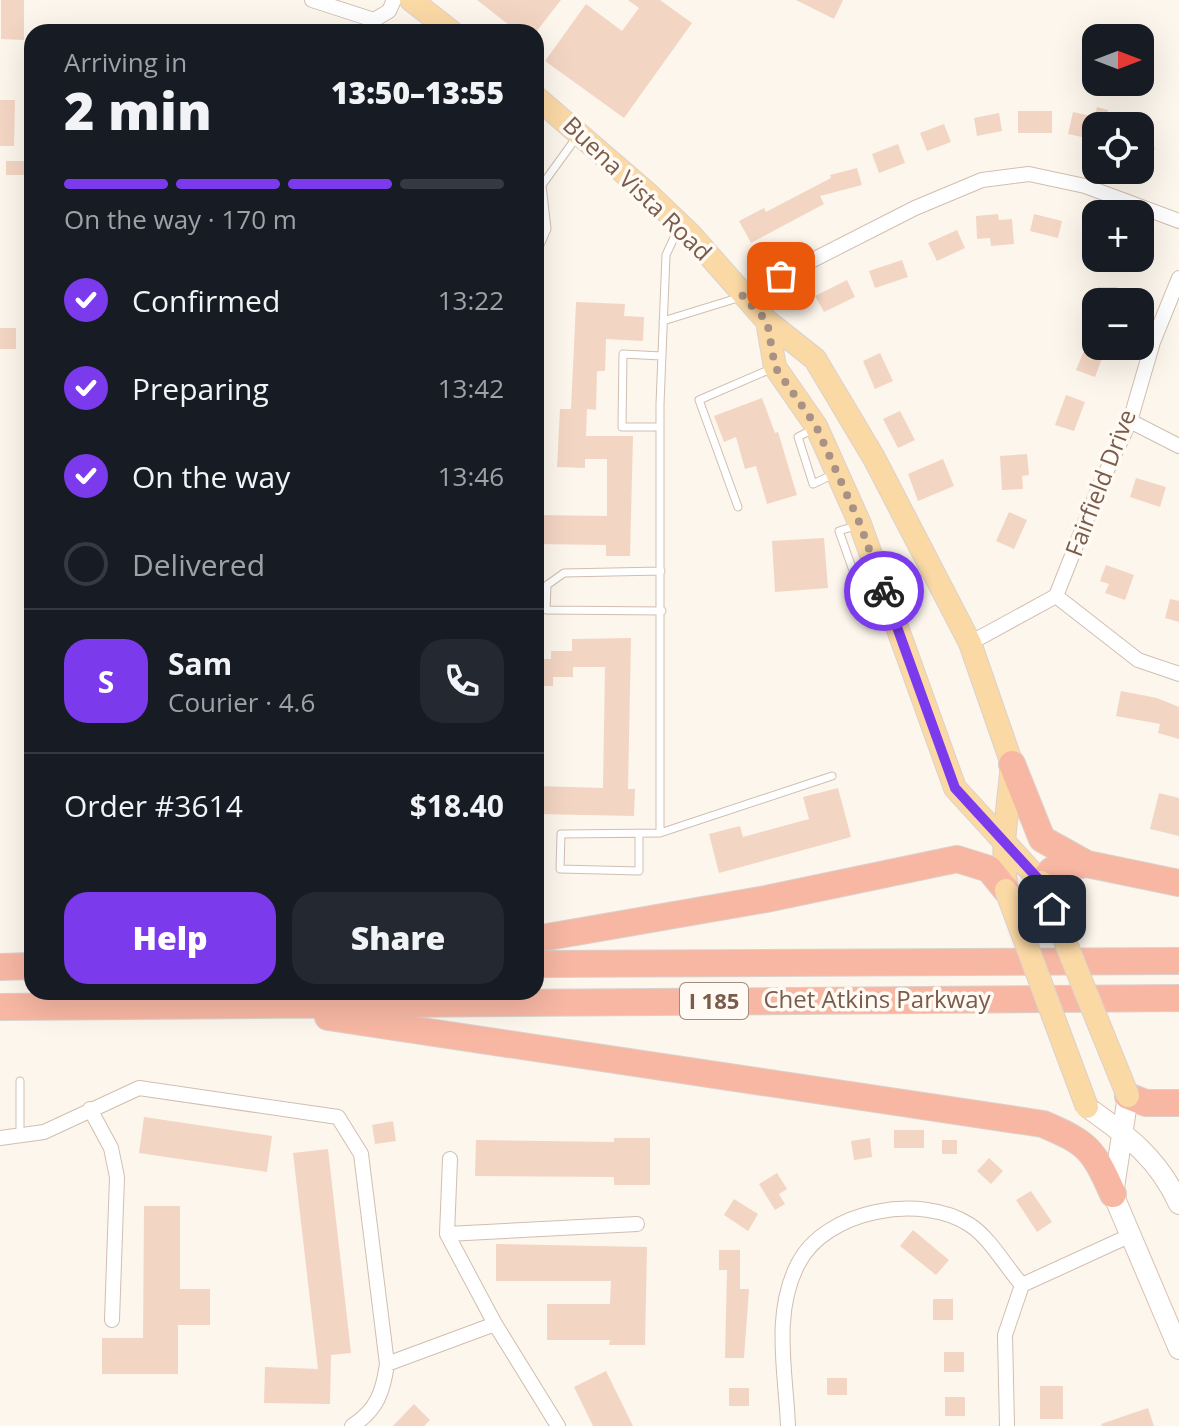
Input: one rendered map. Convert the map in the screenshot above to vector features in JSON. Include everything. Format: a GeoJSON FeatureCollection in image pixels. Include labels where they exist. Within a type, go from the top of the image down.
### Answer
{"type":"FeatureCollection","features":[{"type":"Feature","properties":{"kind":"highway"},"geometry":{"type":"LineString","coordinates":[[1012,764],[1042,839],[1087,864],[1179,883]]}},
{"type":"Feature","properties":{"kind":"highway"},"geometry":{"type":"LineString","coordinates":[[544,938],[766,899],[957,859],[989,869],[1006,890]]}},
{"type":"Feature","properties":{"kind":"highway"},"geometry":{"type":"LineString","coordinates":[[1041,882],[1052,870],[1087,864]]}},
{"type":"Feature","properties":{"kind":"highway","name":"Chet Atkins Parkway"},"geometry":{"type":"LineString","coordinates":[[544,964],[1179,961]]}},
{"type":"Feature","properties":{"kind":"highway"},"geometry":{"type":"LineString","coordinates":[[0,967],[24,966]]}},
{"type":"Feature","properties":{"kind":"highway","name":"Chet Atkins Parkway"},"geometry":{"type":"LineString","coordinates":[[0,1007],[1179,998]]}},
{"type":"Feature","properties":{"kind":"highway"},"geometry":{"type":"LineString","coordinates":[[249,1006],[1043,1124],[1080,1139],[1098,1160],[1113,1194]]}},
{"type":"Feature","properties":{"kind":"highway"},"geometry":{"type":"LineString","coordinates":[[1128,1096],[1146,1103],[1179,1103]]}},
{"type":"Feature","properties":{"kind":"main road"},"geometry":{"type":"LineString","coordinates":[[411,0],[442,24]]}},
{"type":"Feature","properties":{"kind":"main road","name":"Buena Vista Road"},"geometry":{"type":"LineString","coordinates":[[544,104],[680,225],[767,321],[815,359],[874,458],[970,643],[1012,764],[1004,840],[1006,890],[1087,1107],[1120,1131],[1164,1172],[1179,1204]]}},
{"type":"Feature","properties":{"kind":"main road"},"geometry":{"type":"LineString","coordinates":[[767,321],[775,367],[816,426],[860,524],[955,788],[1041,882],[1128,1096],[1120,1131],[1113,1194],[1179,1349]]}},
{"type":"Feature","properties":{"kind":"street"},"geometry":{"type":"LineString","coordinates":[[312,0],[374,20],[389,11],[394,0]]}},
{"type":"Feature","properties":{"kind":"street"},"geometry":{"type":"LineString","coordinates":[[742,296],[915,208],[982,180],[1029,174],[1085,186],[1179,221]]}},
{"type":"Feature","properties":{"kind":"street","name":"Fairfield Drive"},"geometry":{"type":"LineString","coordinates":[[1056,596],[1100,485],[1130,421],[1148,356],[1179,278]]}},
{"type":"Feature","properties":{"kind":"street"},"geometry":{"type":"LineString","coordinates":[[1130,421],[1179,446]]}},
{"type":"Feature","properties":{"kind":"street"},"geometry":{"type":"LineString","coordinates":[[970,643],[1056,596],[1138,660],[1179,674]]}},
{"type":"Feature","properties":{"kind":"street"},"geometry":{"type":"LineString","coordinates":[[0,1138],[20,1138],[44,1132],[139,1088],[338,1117],[361,1154],[387,1364],[383,1394],[365,1418],[352,1426]]}},
{"type":"Feature","properties":{"kind":"street"},"geometry":{"type":"LineString","coordinates":[[90,1109],[111,1148],[117,1177],[112,1320]]}},
{"type":"Feature","properties":{"kind":"street"},"geometry":{"type":"LineString","coordinates":[[450,1159],[447,1234],[495,1324],[558,1426]]}},
{"type":"Feature","properties":{"kind":"street"},"geometry":{"type":"LineString","coordinates":[[788,1426],[781,1326],[790,1289],[798,1264],[813,1243],[843,1224],[884,1210],[928,1207],[950,1214],[973,1227],[1022,1285]]}},
{"type":"Feature","properties":{"kind":"street"},"geometry":{"type":"LineString","coordinates":[[447,1234],[637,1224]]}},
{"type":"Feature","properties":{"kind":"street"},"geometry":{"type":"LineString","coordinates":[[1007,1426],[1005,1335],[1022,1285],[1129,1236]]}},
{"type":"Feature","properties":{"kind":"street"},"geometry":{"type":"LineString","coordinates":[[387,1364],[495,1324]]}},
{"type":"Feature","properties":{"kind":"lane"},"geometry":{"type":"LineString","coordinates":[[544,179],[580,133]]}},
{"type":"Feature","properties":{"kind":"lane"},"geometry":{"type":"LineString","coordinates":[[544,212],[547,229],[544,236]]}},
{"type":"Feature","properties":{"kind":"lane"},"geometry":{"type":"LineString","coordinates":[[660,833],[661,356],[666,255],[680,225]]}},
{"type":"Feature","properties":{"kind":"lane"},"geometry":{"type":"LineString","coordinates":[[663,321],[742,296]]}},
{"type":"Feature","properties":{"kind":"lane"},"geometry":{"type":"LineString","coordinates":[[660,427],[622,427],[623,354],[661,356]]}},
{"type":"Feature","properties":{"kind":"lane"},"geometry":{"type":"LineString","coordinates":[[738,507],[699,400],[775,367]]}},
{"type":"Feature","properties":{"kind":"lane"},"geometry":{"type":"LineString","coordinates":[[661,571],[564,573],[547,585],[546,610],[662,611]]}},
{"type":"Feature","properties":{"kind":"lane"},"geometry":{"type":"LineString","coordinates":[[639,833],[639,871],[560,869],[561,834],[639,833],[660,833],[832,776]]}},
{"type":"Feature","properties":{"kind":"lane"},"geometry":{"type":"LineString","coordinates":[[20,1081],[20,1138]]}},
{"type":"Feature","properties":{"kind":"building"},"geometry":{"type":"Polygon","coordinates":[[[1,0],[24,0],[24,40],[1,39],[1,0]]]}},
{"type":"Feature","properties":{"kind":"building"},"geometry":{"type":"Polygon","coordinates":[[[477,0],[561,0],[542,24],[508,24],[477,0]]]}},
{"type":"Feature","properties":{"kind":"building"},"geometry":{"type":"Polygon","coordinates":[[[628,0],[660,0],[692,23],[624,118],[545,61],[586,4],[622,31],[639,8],[628,0]]]}},
{"type":"Feature","properties":{"kind":"building"},"geometry":{"type":"Polygon","coordinates":[[[796,0],[843,0],[834,19],[796,0]]]}},
{"type":"Feature","properties":{"kind":"building"},"geometry":{"type":"Polygon","coordinates":[[[0,100],[15,100],[14,146],[0,146],[0,100]]]}},
{"type":"Feature","properties":{"kind":"building"},"geometry":{"type":"Polygon","coordinates":[[[1097,107],[1108,110],[1108,112],[1096,112],[1097,107]]]}},
{"type":"Feature","properties":{"kind":"building"},"geometry":{"type":"Polygon","coordinates":[[[1018,111],[1052,111],[1052,133],[1018,133],[1018,111]]]}},
{"type":"Feature","properties":{"kind":"building"},"geometry":{"type":"Polygon","coordinates":[[[1073,112],[1082,114],[1082,137],[1068,134],[1073,112]]]}},
{"type":"Feature","properties":{"kind":"building"},"geometry":{"type":"Polygon","coordinates":[[[999,113],[1002,131],[977,136],[974,118],[999,113]]]}},
{"type":"Feature","properties":{"kind":"building"},"geometry":{"type":"Polygon","coordinates":[[[944,124],[951,142],[927,151],[920,133],[944,124]]]}},
{"type":"Feature","properties":{"kind":"building"},"geometry":{"type":"Polygon","coordinates":[[[898,144],[905,163],[879,173],[872,154],[898,144]]]}},
{"type":"Feature","properties":{"kind":"building"},"geometry":{"type":"Polygon","coordinates":[[[6,161],[24,161],[24,175],[6,175],[6,161]]]}},
{"type":"Feature","properties":{"kind":"building"},"geometry":{"type":"Polygon","coordinates":[[[857,168],[862,185],[820,196],[824,204],[751,243],[739,221],[764,208],[766,212],[831,178],[830,175],[857,168]]]}},
{"type":"Feature","properties":{"kind":"building"},"geometry":{"type":"Polygon","coordinates":[[[998,214],[999,220],[1012,219],[1014,244],[991,246],[990,238],[977,239],[976,216],[998,214]]]}},
{"type":"Feature","properties":{"kind":"building"},"geometry":{"type":"Polygon","coordinates":[[[1034,214],[1062,221],[1058,238],[1030,231],[1034,214]]]}},
{"type":"Feature","properties":{"kind":"building"},"geometry":{"type":"Polygon","coordinates":[[[957,230],[965,248],[937,261],[928,243],[957,230]]]}},
{"type":"Feature","properties":{"kind":"building"},"geometry":{"type":"Polygon","coordinates":[[[902,260],[908,277],[875,288],[869,271],[902,260]]]}},
{"type":"Feature","properties":{"kind":"building"},"geometry":{"type":"Polygon","coordinates":[[[847,280],[855,297],[824,312],[815,296],[847,280]]]}},
{"type":"Feature","properties":{"kind":"building"},"geometry":{"type":"Polygon","coordinates":[[[576,302],[625,304],[624,316],[644,317],[643,341],[606,339],[605,371],[597,371],[596,410],[587,409],[586,436],[633,436],[630,556],[606,556],[606,545],[544,544],[544,515],[607,516],[607,459],[585,459],[585,468],[557,467],[560,409],[571,409],[576,302]]]}},
{"type":"Feature","properties":{"kind":"building"},"geometry":{"type":"Polygon","coordinates":[[[0,328],[16,328],[16,349],[0,349],[0,328]]]}},
{"type":"Feature","properties":{"kind":"building"},"geometry":{"type":"Polygon","coordinates":[[[880,353],[893,381],[875,389],[863,361],[880,353]]]}},
{"type":"Feature","properties":{"kind":"building"},"geometry":{"type":"Polygon","coordinates":[[[1082,356],[1082,360],[1101,360],[1095,377],[1076,370],[1082,356]]]}},
{"type":"Feature","properties":{"kind":"building"},"geometry":{"type":"Polygon","coordinates":[[[1066,395],[1085,402],[1074,431],[1055,425],[1066,395]]]}},
{"type":"Feature","properties":{"kind":"building"},"geometry":{"type":"Polygon","coordinates":[[[762,398],[775,433],[778,432],[797,495],[767,504],[756,466],[745,469],[736,437],[724,442],[714,416],[762,398]]]}},
{"type":"Feature","properties":{"kind":"building"},"geometry":{"type":"Polygon","coordinates":[[[900,411],[915,440],[898,448],[883,419],[900,411]]]}},
{"type":"Feature","properties":{"kind":"building"},"geometry":{"type":"Polygon","coordinates":[[[1027,454],[1029,475],[1022,476],[1023,489],[1002,490],[1000,456],[1027,454]]]}},
{"type":"Feature","properties":{"kind":"building"},"geometry":{"type":"Polygon","coordinates":[[[943,459],[954,486],[918,501],[908,474],[943,459]]]}},
{"type":"Feature","properties":{"kind":"building"},"geometry":{"type":"Polygon","coordinates":[[[1136,478],[1166,487],[1160,507],[1130,497],[1136,478]]]}},
{"type":"Feature","properties":{"kind":"building"},"geometry":{"type":"Polygon","coordinates":[[[1009,512],[1027,520],[1014,549],[996,541],[1009,512]]]}},
{"type":"Feature","properties":{"kind":"building"},"geometry":{"type":"Polygon","coordinates":[[[824,538],[828,588],[775,592],[772,541],[824,538]]]}},
{"type":"Feature","properties":{"kind":"building"},"geometry":{"type":"Polygon","coordinates":[[[1106,565],[1134,575],[1125,600],[1105,593],[1109,584],[1100,581],[1106,565]]]}},
{"type":"Feature","properties":{"kind":"building"},"geometry":{"type":"Polygon","coordinates":[[[1170,599],[1179,601],[1179,622],[1165,618],[1170,599]]]}},
{"type":"Feature","properties":{"kind":"building"},"geometry":{"type":"Polygon","coordinates":[[[631,638],[628,789],[635,789],[634,816],[544,814],[544,786],[603,788],[605,667],[573,667],[573,677],[553,677],[553,686],[544,686],[544,659],[551,659],[551,651],[572,651],[572,639],[631,638]]]}},
{"type":"Feature","properties":{"kind":"building"},"geometry":{"type":"Polygon","coordinates":[[[1121,691],[1157,698],[1179,707],[1179,739],[1158,733],[1160,724],[1116,716],[1121,691]]]}},
{"type":"Feature","properties":{"kind":"building"},"geometry":{"type":"Polygon","coordinates":[[[838,788],[851,837],[719,873],[709,834],[740,826],[743,837],[809,819],[803,797],[838,788]]]}},
{"type":"Feature","properties":{"kind":"building"},"geometry":{"type":"Polygon","coordinates":[[[1159,793],[1179,798],[1179,836],[1150,829],[1159,793]]]}},
{"type":"Feature","properties":{"kind":"building"},"geometry":{"type":"Polygon","coordinates":[[[144,1117],[272,1136],[267,1172],[139,1153],[144,1117]]]}},
{"type":"Feature","properties":{"kind":"building"},"geometry":{"type":"Polygon","coordinates":[[[393,1121],[396,1141],[375,1144],[372,1125],[393,1121]]]}},
{"type":"Feature","properties":{"kind":"building"},"geometry":{"type":"Polygon","coordinates":[[[894,1130],[924,1130],[924,1148],[894,1148],[894,1130]]]}},
{"type":"Feature","properties":{"kind":"building"},"geometry":{"type":"Polygon","coordinates":[[[614,1138],[650,1138],[650,1185],[614,1185],[614,1177],[475,1176],[476,1140],[614,1142],[614,1138]]]}},
{"type":"Feature","properties":{"kind":"building"},"geometry":{"type":"Polygon","coordinates":[[[870,1138],[872,1157],[854,1160],[851,1141],[870,1138]]]}},
{"type":"Feature","properties":{"kind":"building"},"geometry":{"type":"Polygon","coordinates":[[[942,1140],[957,1140],[957,1154],[942,1154],[942,1140]]]}},
{"type":"Feature","properties":{"kind":"building"},"geometry":{"type":"Polygon","coordinates":[[[328,1149],[351,1353],[331,1355],[330,1404],[264,1403],[265,1367],[318,1369],[293,1153],[328,1149]]]}},
{"type":"Feature","properties":{"kind":"building"},"geometry":{"type":"Polygon","coordinates":[[[989,1158],[1003,1171],[991,1184],[977,1171],[989,1158]]]}},
{"type":"Feature","properties":{"kind":"building"},"geometry":{"type":"Polygon","coordinates":[[[777,1173],[787,1189],[779,1194],[785,1204],[775,1210],[759,1184],[777,1173]]]}},
{"type":"Feature","properties":{"kind":"building"},"geometry":{"type":"Polygon","coordinates":[[[1031,1191],[1052,1222],[1037,1232],[1016,1200],[1031,1191]]]}},
{"type":"Feature","properties":{"kind":"building"},"geometry":{"type":"Polygon","coordinates":[[[734,1199],[758,1214],[748,1231],[724,1215],[734,1199]]]}},
{"type":"Feature","properties":{"kind":"building"},"geometry":{"type":"Polygon","coordinates":[[[144,1206],[180,1206],[180,1289],[210,1289],[210,1325],[178,1325],[178,1374],[102,1374],[102,1338],[143,1338],[144,1206]]]}},
{"type":"Feature","properties":{"kind":"building"},"geometry":{"type":"Polygon","coordinates":[[[913,1230],[949,1260],[936,1275],[900,1246],[913,1230]]]}},
{"type":"Feature","properties":{"kind":"building"},"geometry":{"type":"Polygon","coordinates":[[[496,1244],[647,1247],[645,1345],[609,1345],[610,1340],[547,1340],[547,1304],[610,1304],[611,1281],[496,1281],[496,1244]]]}},
{"type":"Feature","properties":{"kind":"building"},"geometry":{"type":"Polygon","coordinates":[[[719,1250],[740,1250],[740,1289],[749,1289],[744,1358],[725,1358],[727,1270],[719,1270],[719,1250]]]}},
{"type":"Feature","properties":{"kind":"building"},"geometry":{"type":"Polygon","coordinates":[[[933,1299],[953,1299],[953,1320],[933,1320],[933,1299]]]}},
{"type":"Feature","properties":{"kind":"building"},"geometry":{"type":"Polygon","coordinates":[[[944,1352],[964,1352],[964,1372],[944,1372],[944,1352]]]}},
{"type":"Feature","properties":{"kind":"building"},"geometry":{"type":"Polygon","coordinates":[[[606,1371],[633,1426],[593,1426],[574,1387],[606,1371]]]}},
{"type":"Feature","properties":{"kind":"building"},"geometry":{"type":"Polygon","coordinates":[[[827,1378],[847,1378],[847,1395],[827,1395],[827,1378]]]}},
{"type":"Feature","properties":{"kind":"building"},"geometry":{"type":"Polygon","coordinates":[[[1040,1386],[1063,1386],[1063,1419],[1040,1419],[1040,1386]]]}},
{"type":"Feature","properties":{"kind":"building"},"geometry":{"type":"Polygon","coordinates":[[[729,1388],[749,1388],[749,1406],[729,1406],[729,1388]]]}},
{"type":"Feature","properties":{"kind":"building"},"geometry":{"type":"Polygon","coordinates":[[[945,1397],[965,1397],[965,1416],[945,1416],[945,1397]]]}},
{"type":"Feature","properties":{"kind":"building"},"geometry":{"type":"Polygon","coordinates":[[[414,1404],[430,1420],[424,1426],[393,1426],[414,1404]]]}},
{"type":"Feature","properties":{"kind":"building"},"geometry":{"type":"Polygon","coordinates":[[[1148,1408],[1154,1426],[1101,1424],[1148,1408]]]}},
{"type":"Feature","properties":{"kind":"way so far"},"geometry":{"type":"LineString","coordinates":[[781,276],[742,296],[767,321],[775,367],[816,426],[860,524],[884,591]]}},
{"type":"Feature","properties":{"kind":"route"},"geometry":{"type":"LineString","coordinates":[[884,591],[955,788],[1041,882],[1052,909]]}}]}
